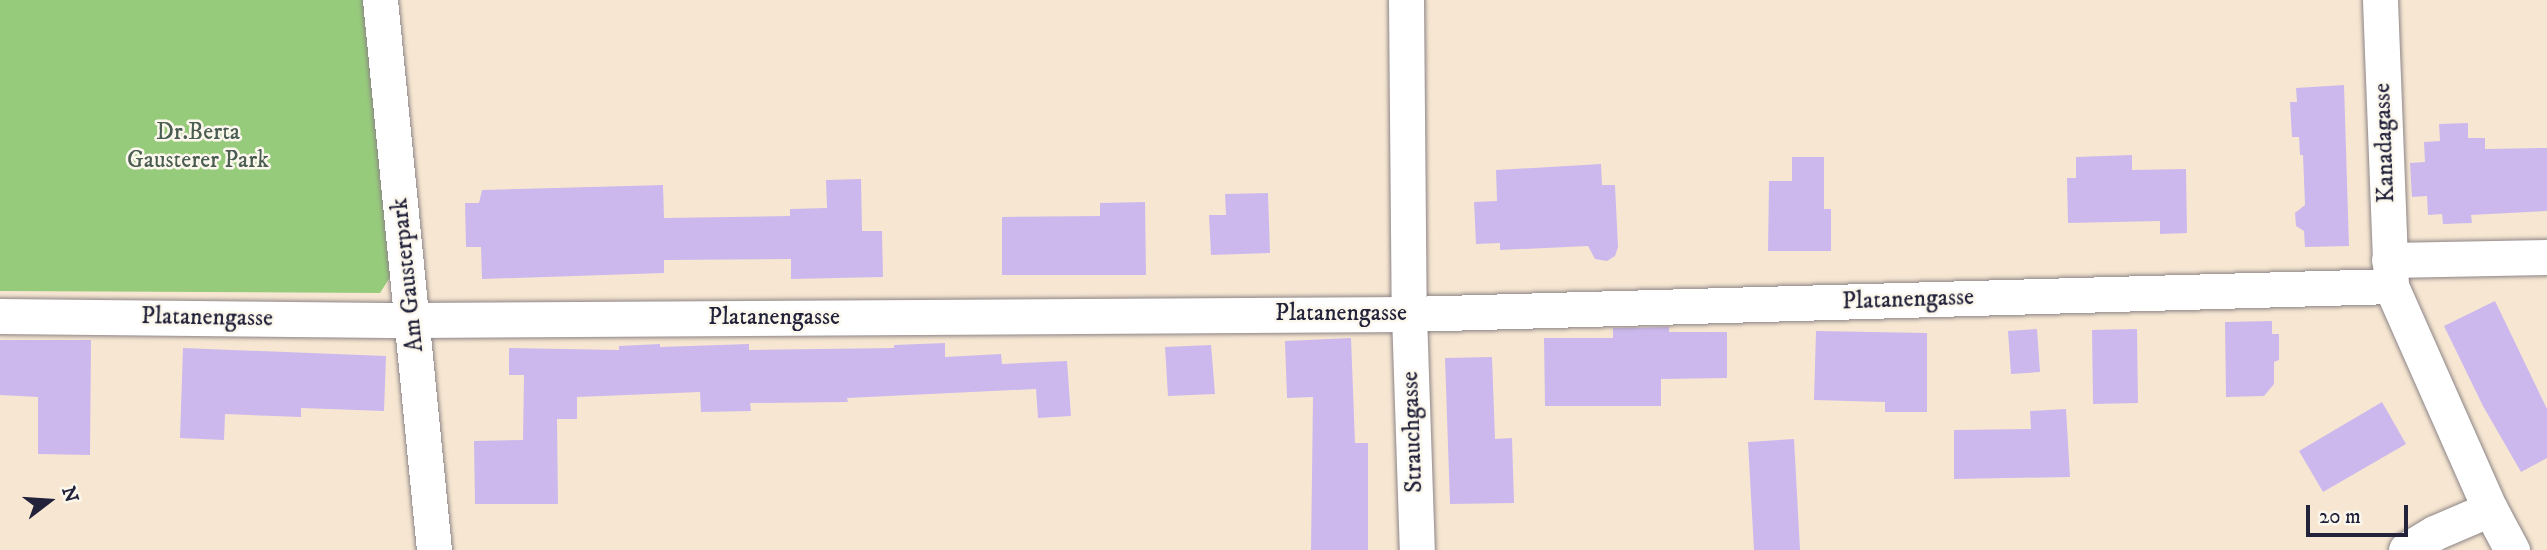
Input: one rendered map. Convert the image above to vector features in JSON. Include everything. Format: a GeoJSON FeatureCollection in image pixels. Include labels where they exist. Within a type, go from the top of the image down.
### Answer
{"type":"FeatureCollection","features":[{"type":"Feature","properties":{"kind":"street","name":"Am Gausterpark"},"geometry":{"type":"LineString","coordinates":[[380,0],[434,550]]}},
{"type":"Feature","properties":{"kind":"street","name":"Strauchgasse"},"geometry":{"type":"LineString","coordinates":[[1406,0],[1409,314],[1417,550]]}},
{"type":"Feature","properties":{"kind":"street","name":"Kanadagasse"},"geometry":{"type":"LineString","coordinates":[[2381,0],[2390,273]]}},
{"type":"Feature","properties":{"kind":"street","name":"Platanengasse"},"geometry":{"type":"LineString","coordinates":[[0,316],[413,320],[1409,314],[2390,273],[2547,257]]}},
{"type":"Feature","properties":{"kind":"street"},"geometry":{"type":"LineString","coordinates":[[2390,273],[2490,509],[2512,550]]}},
{"type":"Feature","properties":{"kind":"street"},"geometry":{"type":"LineString","coordinates":[[2406,550],[2434,533],[2490,509]]}},
{"type":"Feature","properties":{"kind":"green space","name":"Dr.Berta Gausterer Park"},"geometry":{"type":"Polygon","coordinates":[[[0,0],[371,0],[396,268],[380,293],[0,291],[0,0]]]}},
{"type":"Feature","properties":{"kind":"building"},"geometry":{"type":"Polygon","coordinates":[[[2344,85],[2349,246],[2305,247],[2304,231],[2296,226],[2295,213],[2305,205],[2303,155],[2300,155],[2299,137],[2292,137],[2290,102],[2297,102],[2296,88],[2344,85]]]}},
{"type":"Feature","properties":{"kind":"building"},"geometry":{"type":"Polygon","coordinates":[[[2468,123],[2468,138],[2485,138],[2485,149],[2547,148],[2547,211],[2471,215],[2472,223],[2443,224],[2442,214],[2428,215],[2427,196],[2412,197],[2410,163],[2425,162],[2424,142],[2440,141],[2439,124],[2468,123]]]}},
{"type":"Feature","properties":{"kind":"building"},"geometry":{"type":"Polygon","coordinates":[[[2132,155],[2132,170],[2186,169],[2187,233],[2160,234],[2160,221],[2068,223],[2067,178],[2076,178],[2076,157],[2132,155]]]}},
{"type":"Feature","properties":{"kind":"building"},"geometry":{"type":"Polygon","coordinates":[[[1792,157],[1824,157],[1824,209],[1831,209],[1831,251],[1768,251],[1769,181],[1792,181],[1792,157]]]}},
{"type":"Feature","properties":{"kind":"building"},"geometry":{"type":"Polygon","coordinates":[[[1601,164],[1602,185],[1615,185],[1618,247],[1615,256],[1607,261],[1595,259],[1588,246],[1500,250],[1500,243],[1476,244],[1474,202],[1497,201],[1496,170],[1601,164]]]}},
{"type":"Feature","properties":{"kind":"building"},"geometry":{"type":"Polygon","coordinates":[[[861,179],[862,231],[882,231],[883,277],[791,279],[791,259],[664,260],[664,273],[482,279],[481,247],[466,247],[465,203],[479,203],[482,190],[663,185],[664,218],[790,216],[790,209],[827,208],[826,180],[861,179]]]}},
{"type":"Feature","properties":{"kind":"building"},"geometry":{"type":"Polygon","coordinates":[[[1268,193],[1270,253],[1211,255],[1209,215],[1226,215],[1225,194],[1268,193]]]}},
{"type":"Feature","properties":{"kind":"building"},"geometry":{"type":"Polygon","coordinates":[[[1145,202],[1146,275],[1002,275],[1002,217],[1100,216],[1100,203],[1145,202]]]}},
{"type":"Feature","properties":{"kind":"building"},"geometry":{"type":"Polygon","coordinates":[[[2495,301],[2547,409],[2547,458],[2521,472],[2483,406],[2444,326],[2495,301]]]}},
{"type":"Feature","properties":{"kind":"building"},"geometry":{"type":"Polygon","coordinates":[[[2272,321],[2272,334],[2279,334],[2279,360],[2274,362],[2274,384],[2264,396],[2226,397],[2225,322],[2272,321]]]}},
{"type":"Feature","properties":{"kind":"building"},"geometry":{"type":"Polygon","coordinates":[[[1669,327],[1669,332],[1727,332],[1727,378],[1661,379],[1661,406],[1545,406],[1544,338],[1613,338],[1613,328],[1669,327]]]}},
{"type":"Feature","properties":{"kind":"building"},"geometry":{"type":"Polygon","coordinates":[[[2037,329],[2040,372],[2011,374],[2008,331],[2037,329]]]}},
{"type":"Feature","properties":{"kind":"building"},"geometry":{"type":"Polygon","coordinates":[[[2137,329],[2138,403],[2093,404],[2092,330],[2137,329]]]}},
{"type":"Feature","properties":{"kind":"building"},"geometry":{"type":"Polygon","coordinates":[[[1816,331],[1927,333],[1927,412],[1885,412],[1885,402],[1814,400],[1816,331]]]}},
{"type":"Feature","properties":{"kind":"building"},"geometry":{"type":"Polygon","coordinates":[[[1351,338],[1355,443],[1368,443],[1368,550],[1311,550],[1313,397],[1287,398],[1285,341],[1351,338]]]}},
{"type":"Feature","properties":{"kind":"building"},"geometry":{"type":"Polygon","coordinates":[[[0,340],[91,340],[90,455],[38,454],[38,397],[0,395],[0,340]]]}},
{"type":"Feature","properties":{"kind":"building"},"geometry":{"type":"Polygon","coordinates":[[[945,343],[945,357],[1001,354],[1002,364],[1067,361],[1071,416],[1038,418],[1036,389],[847,398],[848,402],[750,403],[751,411],[701,412],[700,392],[577,397],[577,419],[557,419],[558,504],[475,504],[474,441],[523,440],[524,375],[509,375],[509,348],[619,350],[619,346],[660,344],[660,347],[749,344],[749,350],[894,348],[894,345],[945,343]]]}},
{"type":"Feature","properties":{"kind":"building"},"geometry":{"type":"Polygon","coordinates":[[[1211,345],[1215,394],[1168,396],[1165,347],[1211,345]]]}},
{"type":"Feature","properties":{"kind":"building"},"geometry":{"type":"Polygon","coordinates":[[[183,348],[386,356],[384,411],[301,408],[301,417],[225,414],[224,440],[180,438],[183,348]]]}},
{"type":"Feature","properties":{"kind":"building"},"geometry":{"type":"Polygon","coordinates":[[[1492,357],[1495,439],[1512,438],[1514,503],[1450,504],[1445,358],[1492,357]]]}},
{"type":"Feature","properties":{"kind":"building"},"geometry":{"type":"Polygon","coordinates":[[[2382,402],[2406,444],[2323,492],[2299,451],[2382,402]]]}},
{"type":"Feature","properties":{"kind":"building"},"geometry":{"type":"Polygon","coordinates":[[[2066,409],[2070,477],[1954,479],[1954,430],[2031,429],[2030,411],[2066,409]]]}},
{"type":"Feature","properties":{"kind":"building"},"geometry":{"type":"Polygon","coordinates":[[[1794,439],[1800,550],[1754,550],[1748,442],[1794,439]]]}}]}
